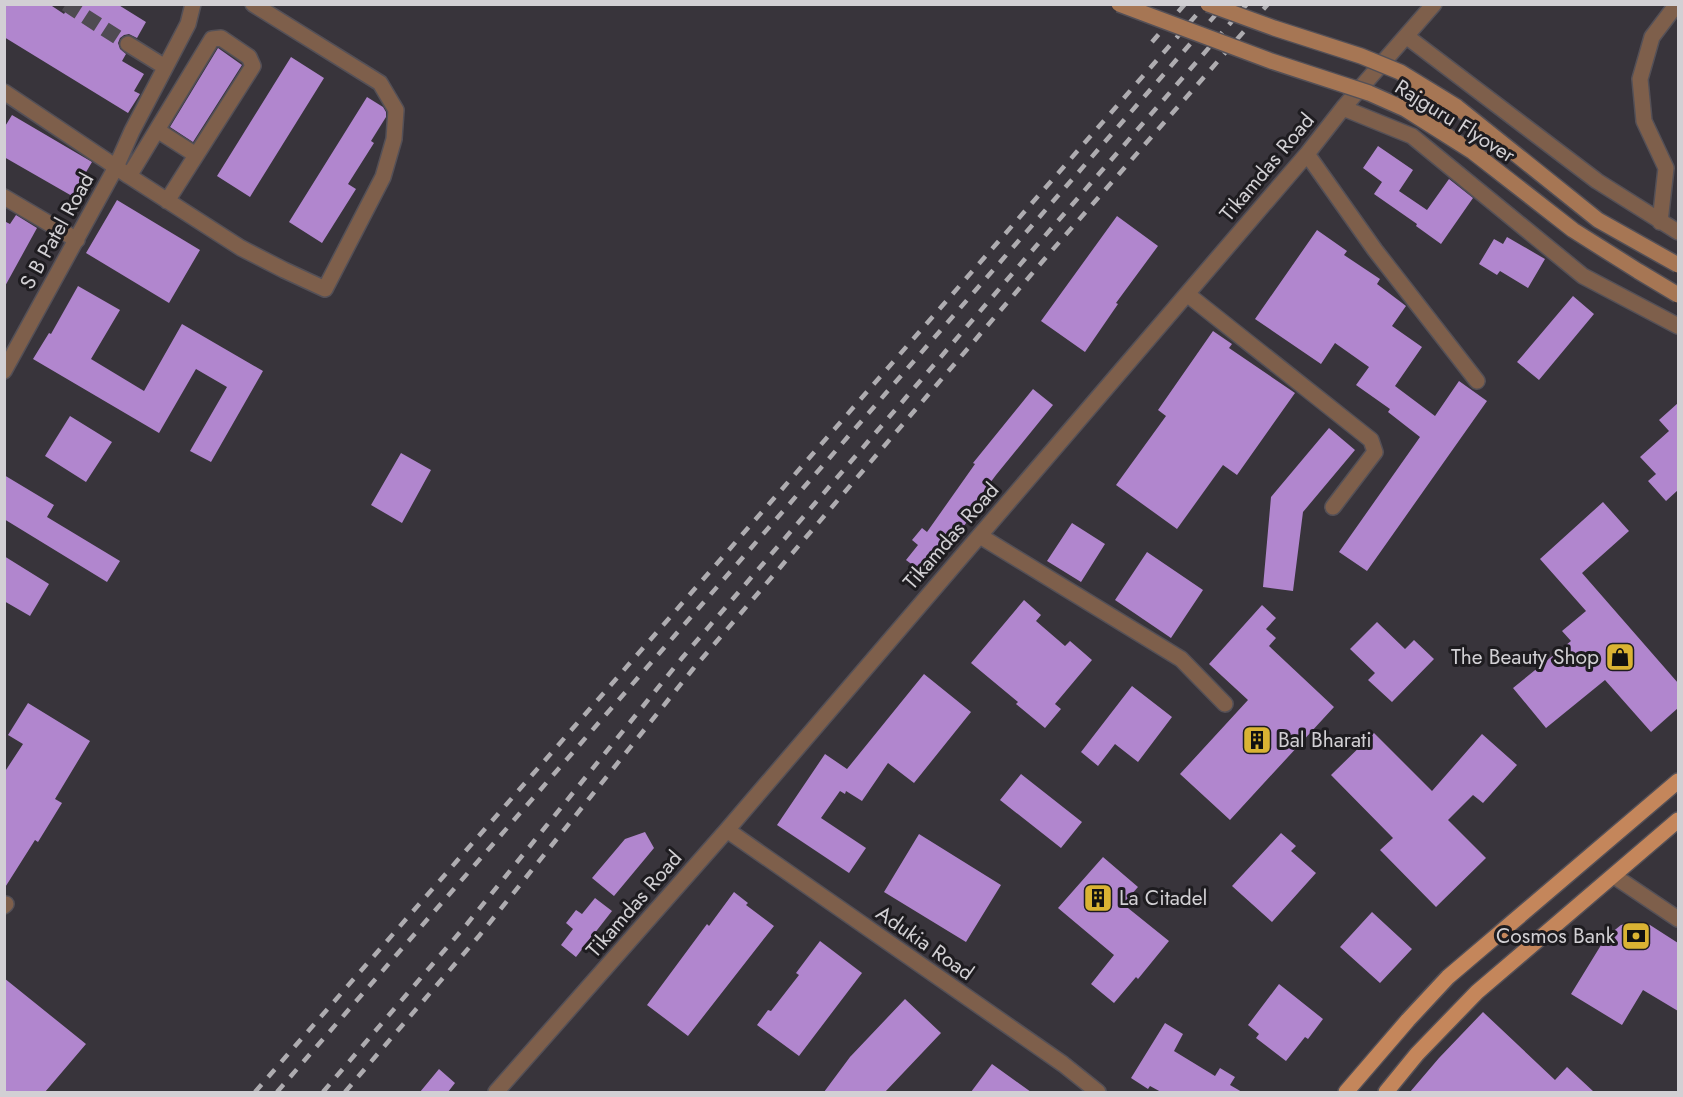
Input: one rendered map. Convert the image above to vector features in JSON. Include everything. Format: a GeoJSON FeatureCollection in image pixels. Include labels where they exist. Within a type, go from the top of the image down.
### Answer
{"type":"FeatureCollection","features":[{"type":"Feature","properties":{"kind":"main road","name":"Rajguru Flyover"},"geometry":{"type":"LineString","coordinates":[[1119,4],[1271,61],[1369,93],[1405,109],[1473,152],[1574,230],[1678,295]]}},
{"type":"Feature","properties":{"kind":"main road","name":"Rajguru Flyover"},"geometry":{"type":"LineString","coordinates":[[1208,4],[1361,56],[1400,72],[1457,107],[1598,220],[1678,266]]}},
{"type":"Feature","properties":{"kind":"main road"},"geometry":{"type":"LineString","coordinates":[[1347,1092],[1448,977],[1678,781]]}},
{"type":"Feature","properties":{"kind":"main road"},"geometry":{"type":"LineString","coordinates":[[1386,1092],[1417,1054],[1478,992],[1678,820]]}},
{"type":"Feature","properties":{"kind":"street"},"geometry":{"type":"LineString","coordinates":[[122,172],[132,131],[188,24],[193,4]]}},
{"type":"Feature","properties":{"kind":"street"},"geometry":{"type":"LineString","coordinates":[[122,172],[241,248],[325,289],[383,177],[394,139],[396,110],[380,83],[252,4]]}},
{"type":"Feature","properties":{"kind":"street","name":"Tikamdas Road"},"geometry":{"type":"LineString","coordinates":[[496,1092],[727,830],[1434,4]]}},
{"type":"Feature","properties":{"kind":"street"},"geometry":{"type":"LineString","coordinates":[[1660,222],[1665,168],[1644,121],[1640,80],[1652,37],[1677,4]]}},
{"type":"Feature","properties":{"kind":"street"},"geometry":{"type":"LineString","coordinates":[[1406,36],[1597,181],[1678,232]]}},
{"type":"Feature","properties":{"kind":"street"},"geometry":{"type":"LineString","coordinates":[[122,172],[157,130],[212,39],[221,38],[249,57],[253,66],[167,201]]}},
{"type":"Feature","properties":{"kind":"street"},"geometry":{"type":"LineString","coordinates":[[128,44],[165,67]]}},
{"type":"Feature","properties":{"kind":"street","name":"S B Patel Road"},"geometry":{"type":"LineString","coordinates":[[4,92],[122,172],[77,240],[4,371]]}},
{"type":"Feature","properties":{"kind":"street"},"geometry":{"type":"LineString","coordinates":[[1343,108],[1413,136],[1583,276],[1678,326]]}},
{"type":"Feature","properties":{"kind":"street"},"geometry":{"type":"LineString","coordinates":[[157,130],[196,155]]}},
{"type":"Feature","properties":{"kind":"street"},"geometry":{"type":"LineString","coordinates":[[1307,154],[1375,250],[1477,381]]}},
{"type":"Feature","properties":{"kind":"street"},"geometry":{"type":"LineString","coordinates":[[4,197],[77,240]]}},
{"type":"Feature","properties":{"kind":"street"},"geometry":{"type":"LineString","coordinates":[[1187,294],[1371,440],[1375,452],[1333,507]]}},
{"type":"Feature","properties":{"kind":"street"},"geometry":{"type":"LineString","coordinates":[[980,536],[1181,658],[1225,704]]}},
{"type":"Feature","properties":{"kind":"street","name":"Adukia Road"},"geometry":{"type":"LineString","coordinates":[[727,830],[1063,1064],[1098,1092]]}},
{"type":"Feature","properties":{"kind":"street"},"geometry":{"type":"LineString","coordinates":[[1614,876],[1678,919]]}},
{"type":"Feature","properties":{"kind":"building"},"geometry":{"type":"Polygon","coordinates":[[[4,4],[49,4],[64,14],[70,4],[117,4],[146,22],[137,38],[129,34],[124,35],[118,43],[120,49],[126,54],[122,61],[144,74],[134,91],[140,94],[128,113],[4,37],[4,4]]]}},
{"type":"Feature","properties":{"kind":"building"},"geometry":{"type":"Polygon","coordinates":[[[218,48],[242,65],[193,142],[170,127],[218,48]]]}},
{"type":"Feature","properties":{"kind":"building"},"geometry":{"type":"Polygon","coordinates":[[[291,57],[324,78],[250,197],[217,176],[291,57]]]}},
{"type":"Feature","properties":{"kind":"building"},"geometry":{"type":"Polygon","coordinates":[[[367,97],[383,107],[386,117],[371,141],[374,143],[348,184],[356,189],[322,243],[289,222],[367,97]]]}},
{"type":"Feature","properties":{"kind":"building"},"geometry":{"type":"Polygon","coordinates":[[[12,115],[92,162],[72,196],[4,157],[4,128],[12,115]]]}},
{"type":"Feature","properties":{"kind":"building"},"geometry":{"type":"Polygon","coordinates":[[[1378,146],[1413,170],[1399,191],[1427,210],[1449,179],[1473,198],[1441,244],[1374,194],[1382,182],[1363,168],[1378,146]]]}},
{"type":"Feature","properties":{"kind":"building"},"geometry":{"type":"Polygon","coordinates":[[[117,200],[200,250],[169,303],[86,253],[117,200]]]}},
{"type":"Feature","properties":{"kind":"building"},"geometry":{"type":"Polygon","coordinates":[[[16,215],[37,228],[4,288],[4,221],[10,224],[16,215]]]}},
{"type":"Feature","properties":{"kind":"building"},"geometry":{"type":"Polygon","coordinates":[[[1117,216],[1158,246],[1116,303],[1118,304],[1085,352],[1041,321],[1117,216]]]}},
{"type":"Feature","properties":{"kind":"building"},"geometry":{"type":"Polygon","coordinates":[[[1317,230],[1347,251],[1344,255],[1380,279],[1377,284],[1406,306],[1392,326],[1422,347],[1395,386],[1435,416],[1459,381],[1487,401],[1367,571],[1339,552],[1420,437],[1388,412],[1390,409],[1356,385],[1369,367],[1335,343],[1321,364],[1255,319],[1317,230]]]}},
{"type":"Feature","properties":{"kind":"building"},"geometry":{"type":"Polygon","coordinates":[[[1507,237],[1545,259],[1528,288],[1500,271],[1497,275],[1479,264],[1494,239],[1503,244],[1507,237]]]}},
{"type":"Feature","properties":{"kind":"building"},"geometry":{"type":"Polygon","coordinates":[[[78,286],[120,310],[91,359],[144,391],[182,324],[263,371],[211,462],[190,451],[227,387],[196,369],[159,433],[33,359],[49,333],[51,334],[78,286]]]}},
{"type":"Feature","properties":{"kind":"building"},"geometry":{"type":"Polygon","coordinates":[[[1573,296],[1594,314],[1539,380],[1517,362],[1573,296]]]}},
{"type":"Feature","properties":{"kind":"building"},"geometry":{"type":"Polygon","coordinates":[[[1213,331],[1232,344],[1229,348],[1295,393],[1237,475],[1223,465],[1177,529],[1116,485],[1166,416],[1158,410],[1213,331]]]}},
{"type":"Feature","properties":{"kind":"building"},"geometry":{"type":"Polygon","coordinates":[[[1033,389],[1053,405],[966,515],[970,518],[926,575],[906,560],[918,545],[912,540],[922,528],[927,532],[975,464],[973,463],[1033,389]]]}},
{"type":"Feature","properties":{"kind":"building"},"geometry":{"type":"Polygon","coordinates":[[[1678,403],[1678,490],[1666,501],[1648,481],[1656,474],[1640,457],[1669,431],[1659,420],[1678,403]]]}},
{"type":"Feature","properties":{"kind":"building"},"geometry":{"type":"Polygon","coordinates":[[[70,416],[112,442],[86,482],[45,456],[70,416]]]}},
{"type":"Feature","properties":{"kind":"building"},"geometry":{"type":"Polygon","coordinates":[[[1329,428],[1355,450],[1303,512],[1293,591],[1263,587],[1271,497],[1329,428]]]}},
{"type":"Feature","properties":{"kind":"building"},"geometry":{"type":"Polygon","coordinates":[[[401,453],[431,470],[402,523],[371,505],[401,453]]]}},
{"type":"Feature","properties":{"kind":"building"},"geometry":{"type":"Polygon","coordinates":[[[4,475],[54,505],[47,517],[120,561],[107,582],[4,519],[4,475]]]}},
{"type":"Feature","properties":{"kind":"building"},"geometry":{"type":"Polygon","coordinates":[[[1603,502],[1629,531],[1582,573],[1678,683],[1678,708],[1651,732],[1605,680],[1546,728],[1513,688],[1571,641],[1562,631],[1586,611],[1540,559],[1603,502]]]}},
{"type":"Feature","properties":{"kind":"building"},"geometry":{"type":"Polygon","coordinates":[[[1072,523],[1105,544],[1081,582],[1047,561],[1072,523]]]}},
{"type":"Feature","properties":{"kind":"building"},"geometry":{"type":"Polygon","coordinates":[[[1147,552],[1203,590],[1171,638],[1115,600],[1147,552]]]}},
{"type":"Feature","properties":{"kind":"building"},"geometry":{"type":"Polygon","coordinates":[[[4,556],[49,584],[30,616],[4,601],[4,556]]]}},
{"type":"Feature","properties":{"kind":"building"},"geometry":{"type":"Polygon","coordinates":[[[1024,600],[1041,615],[1036,621],[1065,646],[1070,641],[1092,660],[1055,704],[1061,709],[1045,728],[971,663],[1024,600]]]}},
{"type":"Feature","properties":{"kind":"building","name":"Bal Bharati"},"geometry":{"type":"Polygon","coordinates":[[[1262,605],[1276,618],[1266,629],[1276,638],[1269,646],[1334,707],[1230,820],[1180,774],[1248,700],[1209,664],[1262,605]]]}},
{"type":"Feature","properties":{"kind":"building"},"geometry":{"type":"Polygon","coordinates":[[[1377,622],[1405,649],[1414,640],[1434,659],[1392,702],[1368,680],[1375,673],[1350,649],[1377,622]]]}},
{"type":"Feature","properties":{"kind":"building"},"geometry":{"type":"Polygon","coordinates":[[[924,674],[971,712],[914,783],[888,763],[862,801],[846,791],[845,794],[840,791],[821,818],[866,848],[849,873],[777,825],[825,754],[847,769],[924,674]]]}},
{"type":"Feature","properties":{"kind":"building"},"geometry":{"type":"Polygon","coordinates":[[[1132,686],[1172,717],[1138,762],[1115,744],[1098,766],[1081,752],[1132,686]]]}},
{"type":"Feature","properties":{"kind":"building"},"geometry":{"type":"Polygon","coordinates":[[[28,703],[90,741],[55,799],[62,803],[38,842],[35,840],[4,889],[4,773],[23,744],[8,735],[28,703]]]}},
{"type":"Feature","properties":{"kind":"building"},"geometry":{"type":"Polygon","coordinates":[[[1374,733],[1432,791],[1482,734],[1517,765],[1483,803],[1473,795],[1448,820],[1486,858],[1436,907],[1380,850],[1393,838],[1331,775],[1374,733]]]}},
{"type":"Feature","properties":{"kind":"building"},"geometry":{"type":"Polygon","coordinates":[[[1021,774],[1082,822],[1061,848],[1000,800],[1021,774]]]}},
{"type":"Feature","properties":{"kind":"building"},"geometry":{"type":"Polygon","coordinates":[[[645,832],[654,848],[614,896],[592,878],[625,839],[645,832]]]}},
{"type":"Feature","properties":{"kind":"building"},"geometry":{"type":"Polygon","coordinates":[[[1281,833],[1296,846],[1291,851],[1316,873],[1272,922],[1232,886],[1281,833]]]}},
{"type":"Feature","properties":{"kind":"building"},"geometry":{"type":"Polygon","coordinates":[[[919,834],[1001,885],[966,942],[884,892],[919,834]]]}},
{"type":"Feature","properties":{"kind":"building"},"geometry":{"type":"Polygon","coordinates":[[[1103,857],[1138,887],[1123,904],[1169,941],[1138,979],[1136,977],[1114,1003],[1091,984],[1114,955],[1058,908],[1103,857]]]}},
{"type":"Feature","properties":{"kind":"building"},"geometry":{"type":"Polygon","coordinates":[[[734,892],[748,903],[746,905],[774,926],[688,1036],[647,1005],[707,924],[709,926],[734,892]]]}},
{"type":"Feature","properties":{"kind":"building"},"geometry":{"type":"Polygon","coordinates":[[[595,898],[612,911],[576,957],[561,945],[573,929],[566,923],[576,910],[582,914],[595,898]]]}},
{"type":"Feature","properties":{"kind":"building"},"geometry":{"type":"Polygon","coordinates":[[[1372,912],[1412,949],[1380,983],[1340,947],[1372,912]]]}},
{"type":"Feature","properties":{"kind":"building"},"geometry":{"type":"Polygon","coordinates":[[[1631,923],[1650,925],[1678,943],[1678,1011],[1643,990],[1622,1025],[1571,994],[1606,937],[1621,925],[1631,923]]]}},
{"type":"Feature","properties":{"kind":"building"},"geometry":{"type":"Polygon","coordinates":[[[820,941],[862,973],[799,1056],[757,1025],[799,975],[796,973],[820,941]]]}},
{"type":"Feature","properties":{"kind":"building"},"geometry":{"type":"Polygon","coordinates":[[[4,978],[86,1044],[45,1092],[4,1092],[4,978]]]}},
{"type":"Feature","properties":{"kind":"building"},"geometry":{"type":"Polygon","coordinates":[[[1279,984],[1323,1019],[1308,1039],[1305,1037],[1286,1061],[1256,1038],[1259,1034],[1248,1025],[1279,984]]]}},
{"type":"Feature","properties":{"kind":"building"},"geometry":{"type":"Polygon","coordinates":[[[905,999],[941,1033],[885,1092],[824,1092],[850,1057],[905,999]]]}},
{"type":"Feature","properties":{"kind":"building"},"geometry":{"type":"Polygon","coordinates":[[[1483,1012],[1555,1080],[1567,1067],[1594,1092],[1410,1092],[1483,1012]]]}},
{"type":"Feature","properties":{"kind":"building"},"geometry":{"type":"Polygon","coordinates":[[[1165,1023],[1183,1034],[1174,1051],[1215,1076],[1220,1068],[1235,1077],[1230,1085],[1242,1092],[1161,1092],[1150,1086],[1148,1089],[1131,1078],[1165,1023]]]}},
{"type":"Feature","properties":{"kind":"building"},"geometry":{"type":"Polygon","coordinates":[[[992,1064],[1031,1092],[971,1092],[992,1064]]]}},
{"type":"Feature","properties":{"kind":"building"},"geometry":{"type":"Polygon","coordinates":[[[439,1069],[455,1083],[448,1092],[420,1092],[439,1069]]]}},
{"type":"Feature","properties":{"kind":"tunnel"},"geometry":{"type":"LineString","coordinates":[[66,4],[128,44]]}},
{"type":"Feature","properties":{"kind":"railway"},"geometry":{"type":"LineString","coordinates":[[1152,42],[1185,4]]}},
{"type":"Feature","properties":{"kind":"railway"},"geometry":{"type":"LineString","coordinates":[[255,1092],[1206,4]]}},
{"type":"Feature","properties":{"kind":"railway"},"geometry":{"type":"LineString","coordinates":[[277,1092],[1225,4]]}},
{"type":"Feature","properties":{"kind":"railway"},"geometry":{"type":"LineString","coordinates":[[323,1092],[467,924],[682,658],[1247,4]]}},
{"type":"Feature","properties":{"kind":"railway"},"geometry":{"type":"LineString","coordinates":[[345,1092],[479,936],[693,669],[1048,255],[1268,4]]}},
{"type":"Feature","properties":{"kind":"place","name":"The Beauty Shop"},"geometry":{"type":"Point","coordinates":[1620,657]}},
{"type":"Feature","properties":{"kind":"place","name":"Bal Bharati"},"geometry":{"type":"Point","coordinates":[1257,740]}},
{"type":"Feature","properties":{"kind":"place","name":"La Citadel"},"geometry":{"type":"Point","coordinates":[1098,898]}},
{"type":"Feature","properties":{"kind":"place","name":"Cosmos Bank"},"geometry":{"type":"Point","coordinates":[1636,936]}}]}
